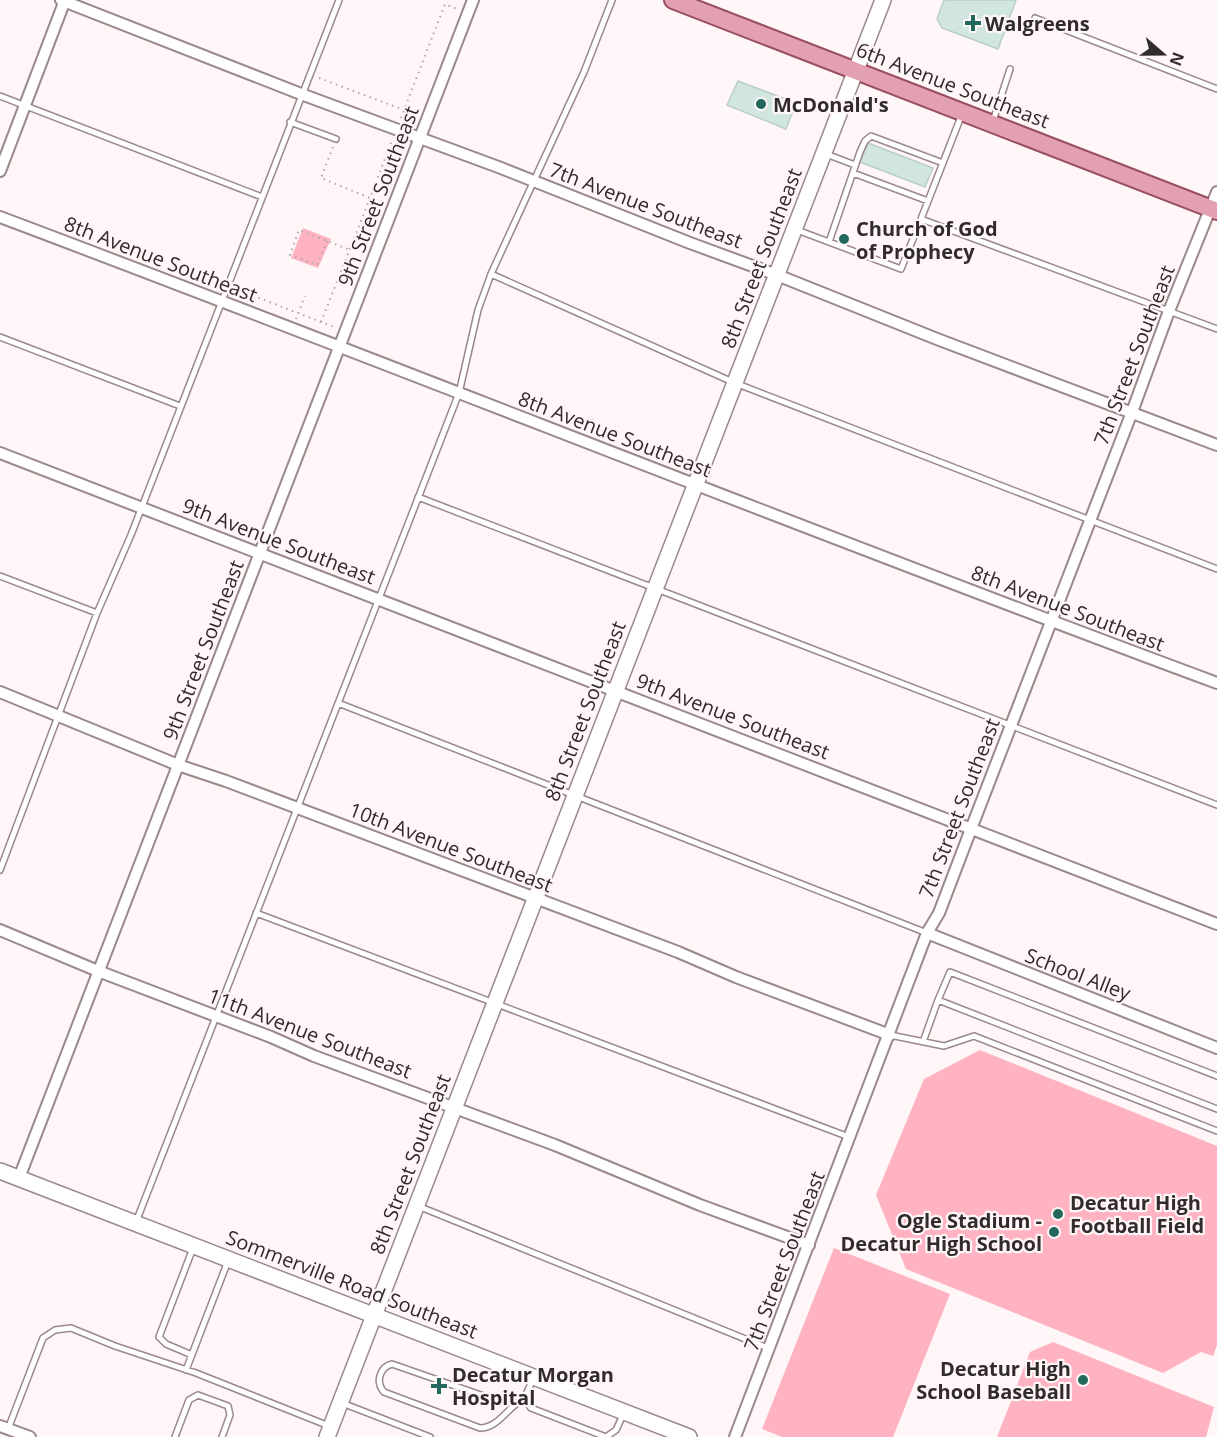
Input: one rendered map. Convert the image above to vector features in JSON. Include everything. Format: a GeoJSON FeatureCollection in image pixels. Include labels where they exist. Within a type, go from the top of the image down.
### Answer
{"type":"FeatureCollection","features":[{"type":"Feature","properties":{"kind":"main road","name":"6th Avenue Southeast"},"geometry":{"type":"LineString","coordinates":[[673,0],[694,4],[856,71],[1213,210]]}},
{"type":"Feature","properties":{"kind":"street","name":"7th Avenue Southeast"},"geometry":{"type":"LineString","coordinates":[[63,0],[301,94],[397,128],[937,339],[1217,445]]}},
{"type":"Feature","properties":{"kind":"street"},"geometry":{"type":"LineString","coordinates":[[0,171],[63,0]]}},
{"type":"Feature","properties":{"kind":"street","name":"9th Street Southeast"},"geometry":{"type":"LineString","coordinates":[[19,1178],[473,0]]}},
{"type":"Feature","properties":{"kind":"street","name":"8th Street Southeast"},"geometry":{"type":"LineString","coordinates":[[329,1432],[883,0]]}},
{"type":"Feature","properties":{"kind":"street","name":"7th Street Southeast"},"geometry":{"type":"LineString","coordinates":[[735,1437],[927,933],[939,913],[1169,311],[1213,210],[1217,192]]}},
{"type":"Feature","properties":{"kind":"street","name":"8th Avenue Southeast"},"geometry":{"type":"LineString","coordinates":[[0,217],[223,300],[339,348],[1217,683]]}},
{"type":"Feature","properties":{"kind":"street","name":"9th Avenue Southeast"},"geometry":{"type":"LineString","coordinates":[[0,453],[1217,924]]}},
{"type":"Feature","properties":{"kind":"street","name":"10th Avenue Southeast"},"geometry":{"type":"LineString","coordinates":[[0,692],[178,765],[535,898],[890,1035]]}},
{"type":"Feature","properties":{"kind":"street","name":"11th Avenue Southeast"},"geometry":{"type":"LineString","coordinates":[[0,930],[314,1056],[454,1107],[700,1205],[809,1245]]}},
{"type":"Feature","properties":{"kind":"street","name":"School Alley"},"geometry":{"type":"LineString","coordinates":[[927,933],[1217,1048]]}},
{"type":"Feature","properties":{"kind":"street","name":"Sommerville Road Southeast"},"geometry":{"type":"LineString","coordinates":[[0,1171],[689,1437]]}},
{"type":"Feature","properties":{"kind":"street"},"geometry":{"type":"LineString","coordinates":[[4,1427],[30,1437]]}},
{"type":"Feature","properties":{"kind":"lane"},"geometry":{"type":"LineString","coordinates":[[0,870],[57,715],[141,508],[339,0]]}},
{"type":"Feature","properties":{"kind":"lane"},"geometry":{"type":"LineString","coordinates":[[135,1223],[459,393],[478,310],[491,274],[584,72],[612,0]]}},
{"type":"Feature","properties":{"kind":"lane"},"geometry":{"type":"LineString","coordinates":[[1035,18],[1217,89]]}},
{"type":"Feature","properties":{"kind":"lane"},"geometry":{"type":"LineString","coordinates":[[993,123],[1010,69]]}},
{"type":"Feature","properties":{"kind":"lane"},"geometry":{"type":"LineString","coordinates":[[0,96],[262,196]]}},
{"type":"Feature","properties":{"kind":"lane"},"geometry":{"type":"LineString","coordinates":[[795,229],[901,269],[963,111]]}},
{"type":"Feature","properties":{"kind":"lane"},"geometry":{"type":"LineString","coordinates":[[290,122],[336,139]]}},
{"type":"Feature","properties":{"kind":"lane"},"geometry":{"type":"LineString","coordinates":[[829,242],[855,165],[865,141],[871,136],[943,163]]}},
{"type":"Feature","properties":{"kind":"lane"},"geometry":{"type":"LineString","coordinates":[[824,153],[855,165]]}},
{"type":"Feature","properties":{"kind":"lane"},"geometry":{"type":"LineString","coordinates":[[853,173],[928,201]]}},
{"type":"Feature","properties":{"kind":"lane"},"geometry":{"type":"LineString","coordinates":[[921,219],[1217,329]]}},
{"type":"Feature","properties":{"kind":"lane"},"geometry":{"type":"LineString","coordinates":[[491,274],[735,382],[1217,569]]}},
{"type":"Feature","properties":{"kind":"lane"},"geometry":{"type":"LineString","coordinates":[[0,337],[180,406]]}},
{"type":"Feature","properties":{"kind":"lane"},"geometry":{"type":"LineString","coordinates":[[418,497],[1217,805]]}},
{"type":"Feature","properties":{"kind":"lane"},"geometry":{"type":"LineString","coordinates":[[0,576],[97,613]]}},
{"type":"Feature","properties":{"kind":"lane"},"geometry":{"type":"LineString","coordinates":[[338,703],[927,933]]}},
{"type":"Feature","properties":{"kind":"lane"},"geometry":{"type":"LineString","coordinates":[[256,913],[851,1137]]}},
{"type":"Feature","properties":{"kind":"lane"},"geometry":{"type":"LineString","coordinates":[[922,1042],[950,972],[1217,1076]]}},
{"type":"Feature","properties":{"kind":"lane"},"geometry":{"type":"LineString","coordinates":[[938,1000],[1217,1109]]}},
{"type":"Feature","properties":{"kind":"lane"},"geometry":{"type":"LineString","coordinates":[[890,1035],[944,1046],[974,1036],[1217,1131]]}},
{"type":"Feature","properties":{"kind":"lane"},"geometry":{"type":"LineString","coordinates":[[416,1205],[770,1349]]}},
{"type":"Feature","properties":{"kind":"lane"},"geometry":{"type":"LineString","coordinates":[[192,1355],[166,1344],[159,1337],[194,1246]]}},
{"type":"Feature","properties":{"kind":"lane"},"geometry":{"type":"LineString","coordinates":[[186,1370],[228,1259]]}},
{"type":"Feature","properties":{"kind":"lane"},"geometry":{"type":"LineString","coordinates":[[4,1427],[43,1338],[56,1330],[71,1328],[115,1346],[186,1370],[329,1432]]}},
{"type":"Feature","properties":{"kind":"lane"},"geometry":{"type":"LineString","coordinates":[[515,1403],[501,1402],[392,1364],[384,1369],[379,1380],[380,1388],[384,1392],[480,1428],[487,1428],[499,1420],[515,1403],[524,1399],[534,1377]]}},
{"type":"Feature","properties":{"kind":"lane"},"geometry":{"type":"LineString","coordinates":[[175,1437],[189,1400],[198,1395],[228,1406],[230,1415],[222,1437]]}},
{"type":"Feature","properties":{"kind":"lane"},"geometry":{"type":"LineString","coordinates":[[524,1399],[531,1408],[602,1436],[610,1436],[616,1430],[624,1412]]}},
{"type":"Feature","properties":{"kind":"lane"},"geometry":{"type":"LineString","coordinates":[[340,1402],[430,1437]]}},
{"type":"Feature","properties":{"kind":"path"},"geometry":{"type":"LineString","coordinates":[[321,322],[444,4],[468,13]]}},
{"type":"Feature","properties":{"kind":"path"},"geometry":{"type":"LineString","coordinates":[[309,74],[404,110]]}},
{"type":"Feature","properties":{"kind":"path"},"geometry":{"type":"LineString","coordinates":[[336,139],[321,178],[370,198]]}},
{"type":"Feature","properties":{"kind":"path"},"geometry":{"type":"LineString","coordinates":[[327,241],[317,265],[290,255],[299,230],[350,249]]}},
{"type":"Feature","properties":{"kind":"path"},"geometry":{"type":"LineString","coordinates":[[228,286],[345,331]]}},
{"type":"Feature","properties":{"kind":"path"},"geometry":{"type":"LineString","coordinates":[[292,329],[305,296]]}},
{"type":"Feature","properties":{"kind":"shaded area"},"geometry":{"type":"Polygon","coordinates":[[[303,228],[331,239],[318,268],[291,258],[303,228]]]}},
{"type":"Feature","properties":{"kind":"shaded area","name":"Ogle Stadium - Decatur High School"},"geometry":{"type":"Polygon","coordinates":[[[980,1050],[1217,1146],[1217,1345],[1213,1356],[1201,1352],[1163,1373],[906,1269],[876,1195],[924,1079],[980,1050]]]}},
{"type":"Feature","properties":{"kind":"shaded area"},"geometry":{"type":"Polygon","coordinates":[[[834,1248],[950,1294],[893,1437],[782,1437],[762,1429],[834,1248]]]}},
{"type":"Feature","properties":{"kind":"shaded area","name":"Decatur High School Baseball"},"geometry":{"type":"Polygon","coordinates":[[[1053,1342],[1214,1407],[1206,1437],[997,1437],[1030,1352],[1053,1342]]]}},
{"type":"Feature","properties":{"kind":"building","name":"Walgreens"},"geometry":{"type":"Polygon","coordinates":[[[944,0],[1016,0],[998,49],[942,28],[937,19],[944,0]]]}},
{"type":"Feature","properties":{"kind":"building","name":"McDonald's"},"geometry":{"type":"Polygon","coordinates":[[[738,81],[796,103],[786,129],[727,105],[738,81]]]}},
{"type":"Feature","properties":{"kind":"building"},"geometry":{"type":"Polygon","coordinates":[[[868,143],[933,168],[925,187],[860,162],[868,143]]]}},
{"type":"Feature","properties":{"kind":"place","name":"Walgreens"},"geometry":{"type":"Point","coordinates":[973,23]}},
{"type":"Feature","properties":{"kind":"place","name":"McDonald's"},"geometry":{"type":"Point","coordinates":[761,104]}},
{"type":"Feature","properties":{"kind":"place","name":"Church of God of Prophecy"},"geometry":{"type":"Point","coordinates":[844,239]}},
{"type":"Feature","properties":{"kind":"place","name":"Decatur High Football Field"},"geometry":{"type":"Point","coordinates":[1058,1214]}},
{"type":"Feature","properties":{"kind":"place","name":"Ogle Stadium - Decatur High School"},"geometry":{"type":"Point","coordinates":[1054,1232]}},
{"type":"Feature","properties":{"kind":"place","name":"Decatur High School Baseball"},"geometry":{"type":"Point","coordinates":[1083,1380]}},
{"type":"Feature","properties":{"kind":"place","name":"Decatur Morgan Hospital"},"geometry":{"type":"Point","coordinates":[439,1386]}}]}
